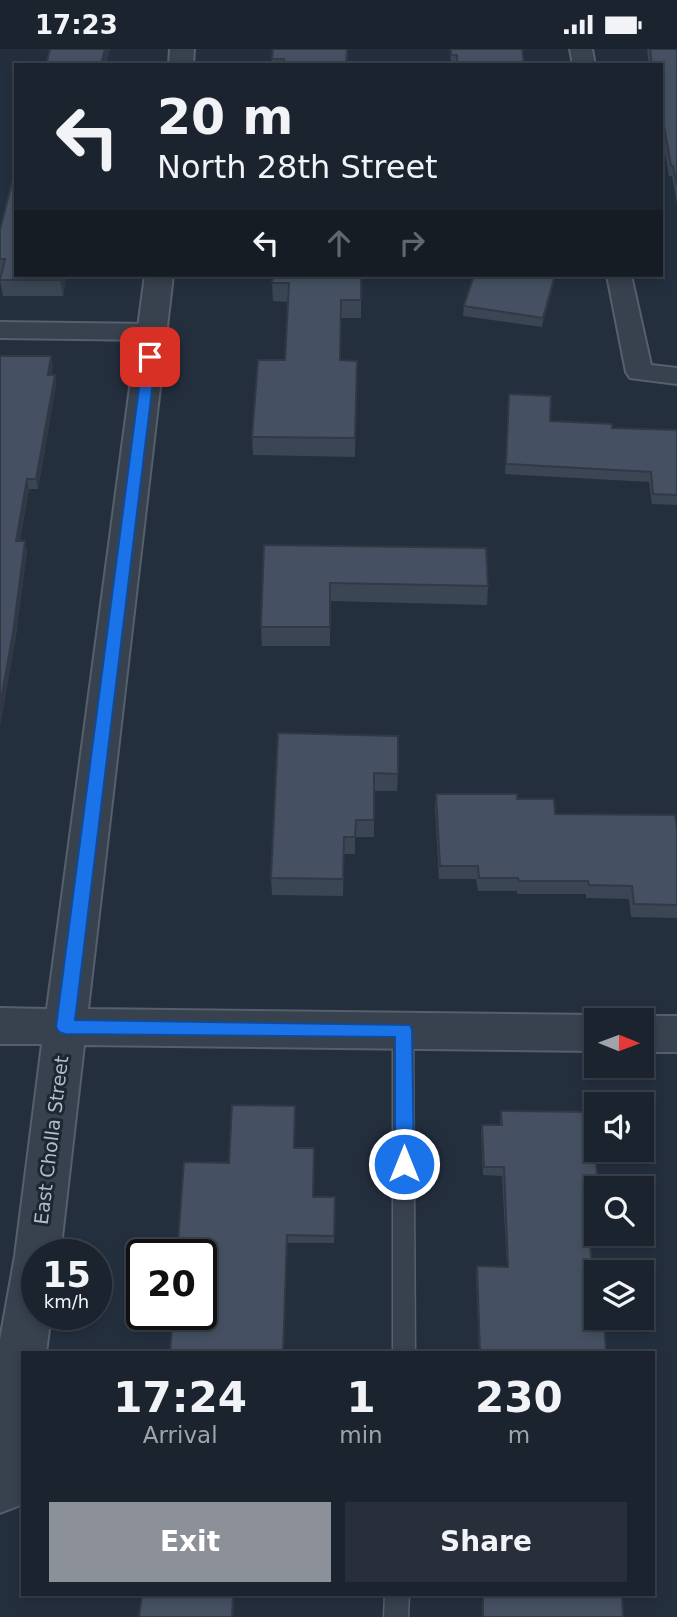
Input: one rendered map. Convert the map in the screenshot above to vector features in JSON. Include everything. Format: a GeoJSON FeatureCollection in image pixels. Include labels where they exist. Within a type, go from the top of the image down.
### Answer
{"type":"FeatureCollection","features":[{"type":"Feature","properties":{"kind":"street","name":"East Cholla Street"},"geometry":{"type":"LineString","coordinates":[[39,1239],[159,277]]}},
{"type":"Feature","properties":{"kind":"street"},"geometry":{"type":"LineString","coordinates":[[619,277],[639,372],[677,376]]}},
{"type":"Feature","properties":{"kind":"street"},"geometry":{"type":"LineString","coordinates":[[0,330],[153,332]]}},
{"type":"Feature","properties":{"kind":"street"},"geometry":{"type":"LineString","coordinates":[[0,1026],[584,1033]]}},
{"type":"Feature","properties":{"kind":"street"},"geometry":{"type":"LineString","coordinates":[[654,1034],[677,1034]]}},
{"type":"Feature","properties":{"kind":"street","name":"East Cholla Street"},"geometry":{"type":"LineString","coordinates":[[23,1351],[26,1330]]}},
{"type":"Feature","properties":{"kind":"street","name":"East Cholla Street"},"geometry":{"type":"LineString","coordinates":[[0,1487],[21,1363]]}},
{"type":"Feature","properties":{"kind":"lane"},"geometry":{"type":"LineString","coordinates":[[404,1030],[404,1351]]}},
{"type":"Feature","properties":{"kind":"lane"},"geometry":{"type":"LineString","coordinates":[[396,1617],[397,1596]]}},
{"type":"Feature","properties":{"kind":"building"},"geometry":{"type":"Polygon","coordinates":[[[50,49],[105,49],[102,63],[46,63],[50,49]]]}},
{"type":"Feature","properties":{"kind":"building"},"geometry":{"type":"Polygon","coordinates":[[[273,49],[347,49],[346,63],[284,63],[284,59],[272,59],[273,49]]]}},
{"type":"Feature","properties":{"kind":"building"},"geometry":{"type":"Polygon","coordinates":[[[451,49],[522,49],[524,63],[457,63],[457,55],[451,55],[451,49]]]}},
{"type":"Feature","properties":{"kind":"building"},"geometry":{"type":"Polygon","coordinates":[[[650,49],[677,49],[677,185],[663,121],[663,63],[652,63],[650,49]]]}},
{"type":"Feature","properties":{"kind":"building"},"geometry":{"type":"Polygon","coordinates":[[[14,175],[14,277],[61,277],[60,280],[0,280],[5,259],[0,259],[0,230],[14,175]]]}},
{"type":"Feature","properties":{"kind":"building"},"geometry":{"type":"Polygon","coordinates":[[[273,277],[361,277],[361,300],[341,300],[340,360],[357,361],[355,438],[252,437],[258,360],[285,360],[289,283],[272,283],[273,277]]]}},
{"type":"Feature","properties":{"kind":"building"},"geometry":{"type":"Polygon","coordinates":[[[473,277],[554,277],[543,318],[464,306],[473,277]]]}},
{"type":"Feature","properties":{"kind":"building"},"geometry":{"type":"Polygon","coordinates":[[[0,356],[51,356],[48,375],[55,375],[36,479],[27,479],[16,541],[25,541],[0,705],[0,356]]]}},
{"type":"Feature","properties":{"kind":"building"},"geometry":{"type":"Polygon","coordinates":[[[509,394],[551,396],[550,421],[612,424],[612,428],[677,430],[677,495],[653,494],[651,472],[506,464],[509,394]]]}},
{"type":"Feature","properties":{"kind":"building"},"geometry":{"type":"Polygon","coordinates":[[[264,545],[486,548],[488,586],[330,583],[330,627],[261,627],[264,545]]]}},
{"type":"Feature","properties":{"kind":"building"},"geometry":{"type":"Polygon","coordinates":[[[278,733],[398,736],[398,774],[374,773],[374,820],[356,820],[355,837],[344,837],[343,879],[271,878],[278,733]]]}},
{"type":"Feature","properties":{"kind":"building"},"geometry":{"type":"Polygon","coordinates":[[[436,794],[517,794],[517,799],[554,799],[555,814],[675,815],[677,905],[634,904],[632,886],[589,885],[588,881],[479,878],[478,866],[440,866],[436,794]]]}},
{"type":"Feature","properties":{"kind":"building"},"geometry":{"type":"Polygon","coordinates":[[[232,1105],[295,1106],[294,1148],[314,1148],[313,1197],[335,1197],[334,1236],[287,1235],[283,1351],[170,1351],[172,1330],[217,1330],[217,1239],[178,1239],[184,1162],[229,1163],[232,1105]]]}},
{"type":"Feature","properties":{"kind":"building"},"geometry":{"type":"Polygon","coordinates":[[[501,1111],[584,1112],[584,1162],[596,1162],[597,1176],[584,1176],[584,1246],[590,1246],[591,1260],[584,1260],[584,1330],[605,1330],[606,1351],[480,1351],[477,1266],[508,1267],[504,1167],[484,1167],[482,1125],[502,1125],[501,1111]]]}},
{"type":"Feature","properties":{"kind":"building"},"geometry":{"type":"Polygon","coordinates":[[[142,1596],[233,1596],[232,1617],[139,1617],[142,1596]]]}},
{"type":"Feature","properties":{"kind":"building"},"geometry":{"type":"Polygon","coordinates":[[[483,1596],[622,1596],[623,1617],[483,1617],[483,1596]]]}},
{"type":"Feature","properties":{"kind":"route"},"geometry":{"type":"LineString","coordinates":[[150,357],[65,1027],[404,1030],[404,1164]]}}]}
